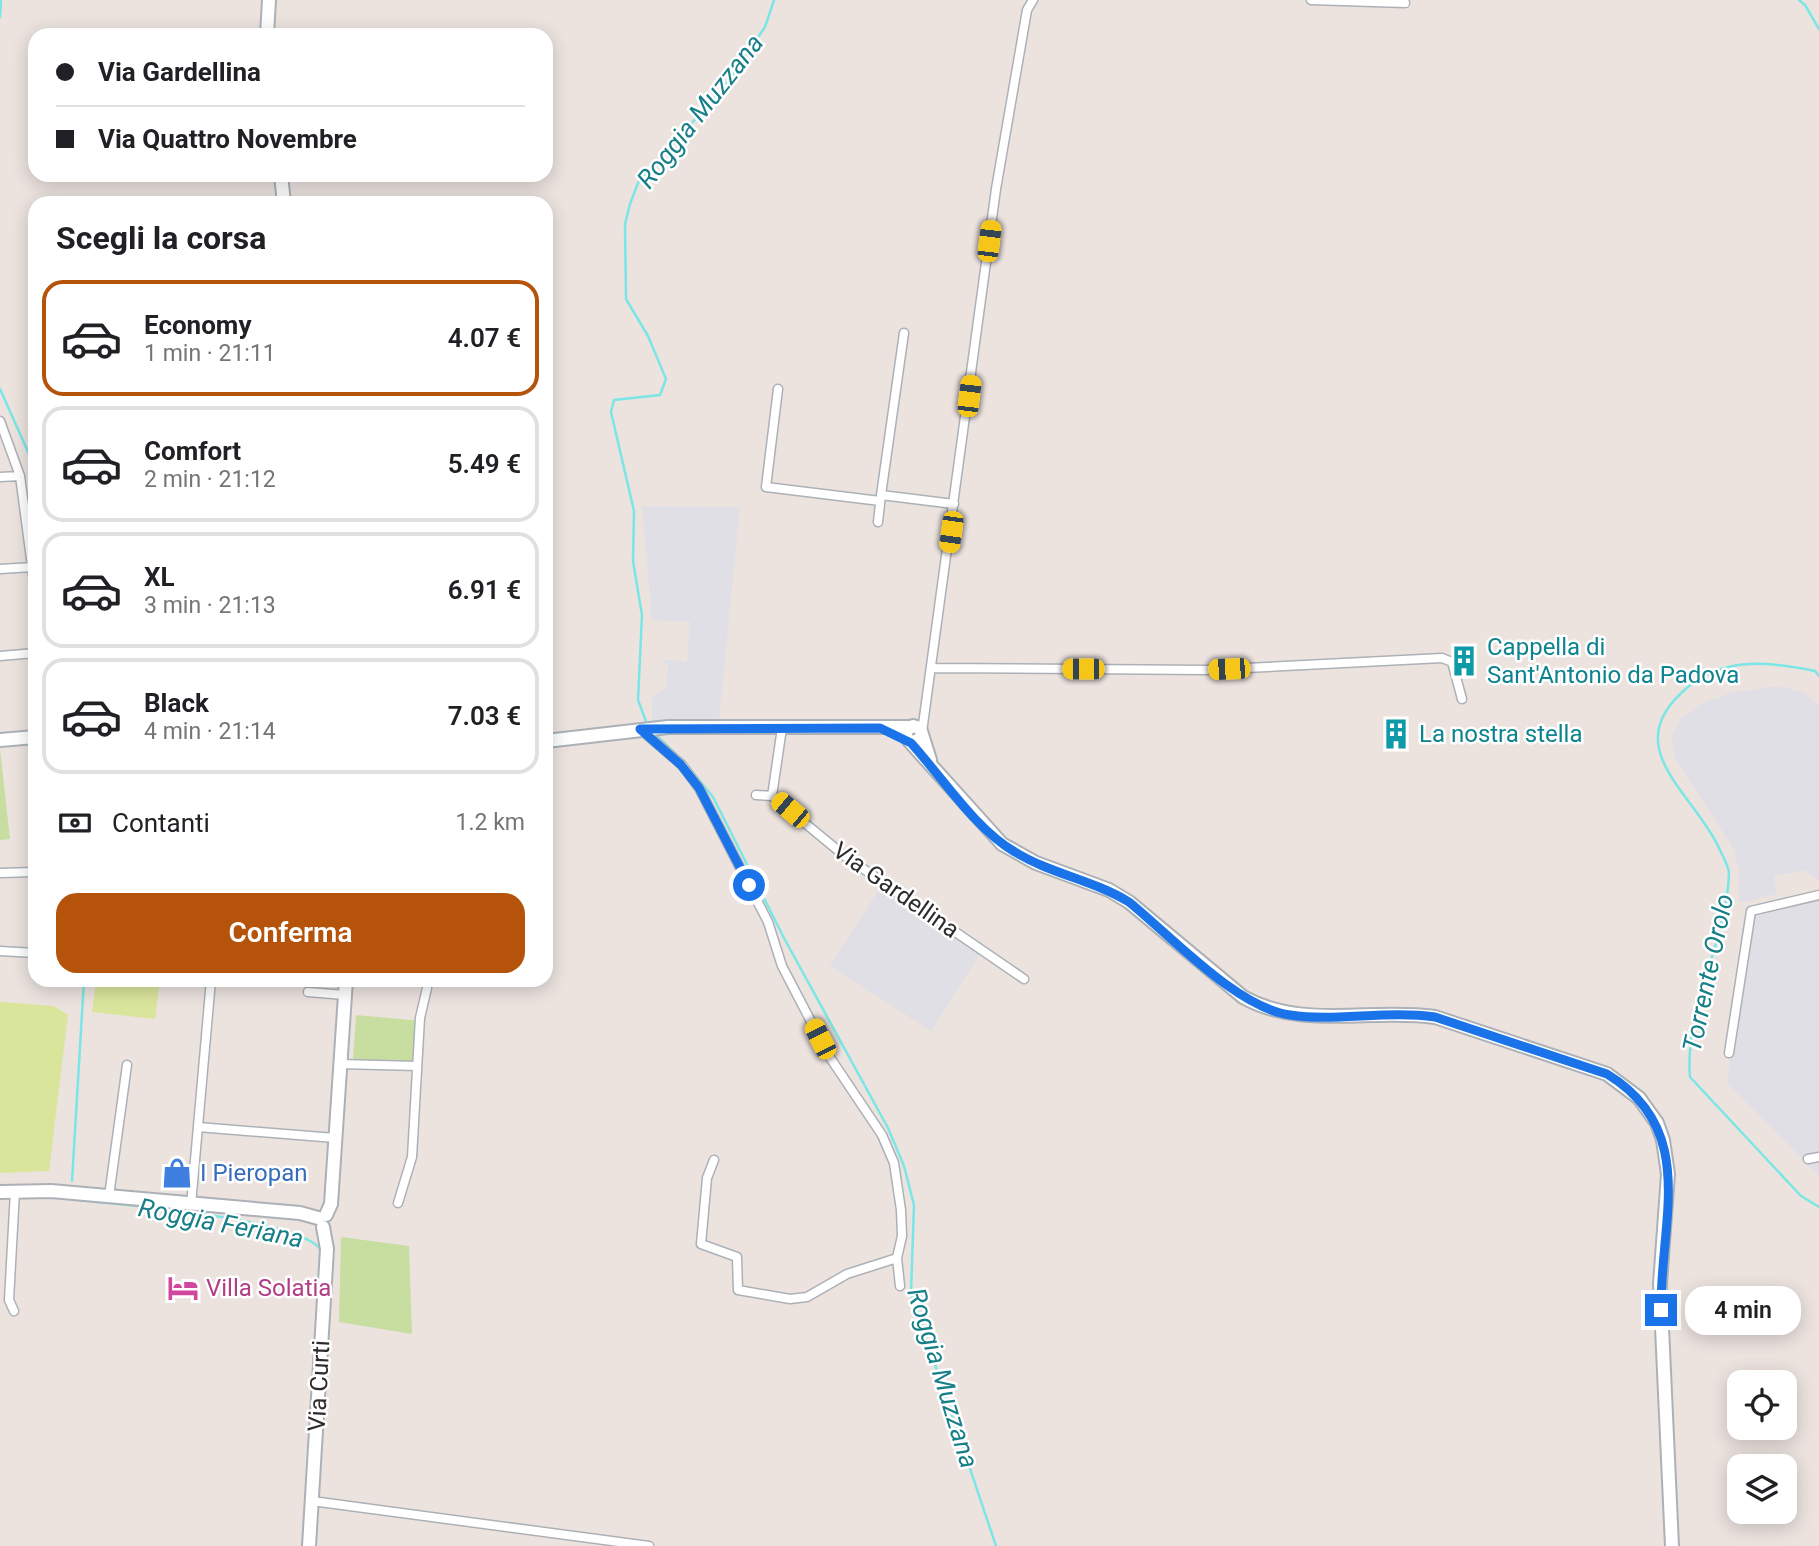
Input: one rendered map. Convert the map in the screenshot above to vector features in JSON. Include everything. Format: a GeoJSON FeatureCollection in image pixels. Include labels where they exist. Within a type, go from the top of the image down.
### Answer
{"type":"FeatureCollection","features":[{"type":"Feature","properties":{"kind":"street"},"geometry":{"type":"LineString","coordinates":[[267,28],[269,0]]}},
{"type":"Feature","properties":{"kind":"street"},"geometry":{"type":"LineString","coordinates":[[915,734],[928,706],[996,189],[1027,10],[1033,0]]}},
{"type":"Feature","properties":{"kind":"street"},"geometry":{"type":"LineString","coordinates":[[1311,0],[1405,3]]}},
{"type":"Feature","properties":{"kind":"street"},"geometry":{"type":"LineString","coordinates":[[878,522],[904,333]]}},
{"type":"Feature","properties":{"kind":"street"},"geometry":{"type":"LineString","coordinates":[[778,389],[766,487],[954,505]]}},
{"type":"Feature","properties":{"kind":"street"},"geometry":{"type":"LineString","coordinates":[[0,421],[20,476],[28,532]]}},
{"type":"Feature","properties":{"kind":"street"},"geometry":{"type":"LineString","coordinates":[[0,477],[20,476]]}},
{"type":"Feature","properties":{"kind":"street"},"geometry":{"type":"LineString","coordinates":[[0,569],[28,567]]}},
{"type":"Feature","properties":{"kind":"street"},"geometry":{"type":"LineString","coordinates":[[0,656],[28,654]]}},
{"type":"Feature","properties":{"kind":"street"},"geometry":{"type":"LineString","coordinates":[[933,668],[1206,670],[1442,658],[1452,662],[1462,699]]}},
{"type":"Feature","properties":{"kind":"street"},"geometry":{"type":"LineString","coordinates":[[553,740],[668,727],[880,728],[915,734]]}},
{"type":"Feature","properties":{"kind":"street"},"geometry":{"type":"LineString","coordinates":[[756,795],[772,796],[782,728]]}},
{"type":"Feature","properties":{"kind":"street"},"geometry":{"type":"LineString","coordinates":[[645,729],[681,765],[699,788],[768,922],[782,966],[828,1056],[882,1135],[894,1163],[901,1210],[902,1236],[897,1258],[900,1286]]}},
{"type":"Feature","properties":{"kind":"street"},"geometry":{"type":"LineString","coordinates":[[915,734],[934,770],[1002,844],[1037,863],[1109,890],[1129,902],[1242,997],[1265,1009],[1297,1016],[1408,1013],[1435,1017],[1607,1074],[1639,1098],[1657,1123],[1668,1166],[1660,1284],[1672,1546]]}},
{"type":"Feature","properties":{"kind":"street"},"geometry":{"type":"LineString","coordinates":[[0,740],[28,738]]}},
{"type":"Feature","properties":{"kind":"street","name":"Via Gardellina"},"geometry":{"type":"LineString","coordinates":[[772,796],[846,858],[1024,979]]}},
{"type":"Feature","properties":{"kind":"street"},"geometry":{"type":"LineString","coordinates":[[0,873],[28,872]]}},
{"type":"Feature","properties":{"kind":"street"},"geometry":{"type":"LineString","coordinates":[[1729,1053],[1751,911],[1819,895]]}},
{"type":"Feature","properties":{"kind":"street"},"geometry":{"type":"LineString","coordinates":[[0,951],[28,953]]}},
{"type":"Feature","properties":{"kind":"street"},"geometry":{"type":"LineString","coordinates":[[191,1205],[210,987]]}},
{"type":"Feature","properties":{"kind":"street","name":"Via Curti"},"geometry":{"type":"LineString","coordinates":[[309,1546],[327,1249],[322,1220],[331,1204],[346,987]]}},
{"type":"Feature","properties":{"kind":"street"},"geometry":{"type":"LineString","coordinates":[[398,1203],[412,1157],[420,1018],[426,988]]}},
{"type":"Feature","properties":{"kind":"street"},"geometry":{"type":"LineString","coordinates":[[308,992],[345,995]]}},
{"type":"Feature","properties":{"kind":"street"},"geometry":{"type":"LineString","coordinates":[[339,1064],[417,1066]]}},
{"type":"Feature","properties":{"kind":"street"},"geometry":{"type":"LineString","coordinates":[[109,1196],[127,1065]]}},
{"type":"Feature","properties":{"kind":"street"},"geometry":{"type":"LineString","coordinates":[[198,1127],[335,1138]]}},
{"type":"Feature","properties":{"kind":"street"},"geometry":{"type":"LineString","coordinates":[[1808,1160],[1819,1157]]}},
{"type":"Feature","properties":{"kind":"street"},"geometry":{"type":"LineString","coordinates":[[714,1160],[707,1178],[701,1244],[737,1257],[738,1290],[790,1299],[807,1297],[847,1274],[897,1258]]}},
{"type":"Feature","properties":{"kind":"street"},"geometry":{"type":"LineString","coordinates":[[15,1191],[9,1300],[15,1311]]}},
{"type":"Feature","properties":{"kind":"street"},"geometry":{"type":"LineString","coordinates":[[0,1192],[51,1191],[109,1196],[300,1213],[322,1220]]}},
{"type":"Feature","properties":{"kind":"street"},"geometry":{"type":"LineString","coordinates":[[312,1501],[649,1546]]}},
{"type":"Feature","properties":{"kind":"shaded area"},"geometry":{"type":"Polygon","coordinates":[[[642,506],[740,507],[719,722],[652,723],[652,698],[667,686],[668,664],[664,663],[665,659],[687,662],[690,622],[652,620],[642,506]]]}},
{"type":"Feature","properties":{"kind":"shaded area"},"geometry":{"type":"Polygon","coordinates":[[[1778,686],[1805,693],[1819,706],[1819,881],[1804,870],[1774,876],[1777,894],[1739,903],[1739,869],[1733,848],[1675,758],[1672,736],[1681,718],[1705,702],[1733,692],[1778,686]]]}},
{"type":"Feature","properties":{"kind":"shaded area"},"geometry":{"type":"Polygon","coordinates":[[[881,886],[980,954],[931,1031],[830,966],[881,886]]]}},
{"type":"Feature","properties":{"kind":"shaded area"},"geometry":{"type":"Polygon","coordinates":[[[1819,893],[1819,1176],[1727,1083],[1750,908],[1819,893]]]}},
{"type":"Feature","properties":{"kind":"green space"},"geometry":{"type":"Polygon","coordinates":[[[0,749],[10,839],[0,840],[0,749]]]}},
{"type":"Feature","properties":{"kind":"green space"},"geometry":{"type":"Polygon","coordinates":[[[95,987],[159,987],[155,1019],[92,1012],[95,987]]]}},
{"type":"Feature","properties":{"kind":"green space"},"geometry":{"type":"Polygon","coordinates":[[[0,1002],[54,1006],[68,1015],[49,1171],[0,1173],[0,1002]]]}},
{"type":"Feature","properties":{"kind":"green space"},"geometry":{"type":"Polygon","coordinates":[[[356,1015],[422,1021],[416,1065],[353,1060],[356,1015]]]}},
{"type":"Feature","properties":{"kind":"green space"},"geometry":{"type":"Polygon","coordinates":[[[341,1237],[409,1246],[412,1334],[339,1322],[341,1237]]]}},
{"type":"Feature","properties":{"kind":"waterway","name":"Roggia Feriana"},"geometry":{"type":"LineString","coordinates":[[0,17],[1,0]]}},
{"type":"Feature","properties":{"kind":"waterway","name":"Roggia Muzzana"},"geometry":{"type":"LineString","coordinates":[[647,724],[638,700],[642,615],[633,561],[634,511],[611,412],[614,400],[660,395],[666,379],[648,336],[626,299],[625,224],[638,183],[726,85],[765,27],[774,0]]}},
{"type":"Feature","properties":{"kind":"waterway","name":"Torrente Orolo"},"geometry":{"type":"LineString","coordinates":[[1799,0],[1805,5],[1819,29]]}},
{"type":"Feature","properties":{"kind":"waterway","name":"Roggia Feriana"},"geometry":{"type":"LineString","coordinates":[[0,389],[28,452]]}},
{"type":"Feature","properties":{"kind":"waterway","name":"Torrente Orolo"},"geometry":{"type":"LineString","coordinates":[[1819,676],[1815,671],[1782,665],[1749,664],[1717,670],[1688,687],[1667,709],[1659,730],[1659,750],[1667,769],[1708,829],[1729,871],[1721,926],[1693,1027],[1690,1077],[1801,1196],[1819,1207]]}},
{"type":"Feature","properties":{"kind":"waterway","name":"Roggia Muzzana"},"geometry":{"type":"LineString","coordinates":[[653,732],[685,763],[713,797],[784,938],[888,1128],[904,1166],[914,1205],[911,1293],[996,1546]]}},
{"type":"Feature","properties":{"kind":"waterway","name":"Roggia Feriana"},"geometry":{"type":"LineString","coordinates":[[72,1181],[84,987]]}},
{"type":"Feature","properties":{"kind":"waterway","name":"Roggia Feriana"},"geometry":{"type":"LineString","coordinates":[[71,1199],[244,1221],[306,1239],[321,1250]]}},
{"type":"Feature","properties":{"kind":"place","name":"Cappella di Sant'Antonio da Padova"},"geometry":{"type":"Point","coordinates":[1464,661]}},
{"type":"Feature","properties":{"kind":"place","name":"La nostra stella"},"geometry":{"type":"Point","coordinates":[1396,734]}},
{"type":"Feature","properties":{"kind":"place","name":"I Pieropan"},"geometry":{"type":"Point","coordinates":[177,1173]}},
{"type":"Feature","properties":{"kind":"place","name":"Villa Solatia"},"geometry":{"type":"Point","coordinates":[183,1288]}},
{"type":"Feature","properties":{"kind":"route"},"geometry":{"type":"LineString","coordinates":[[749,885],[699,788],[681,765],[640,729],[880,728],[895,734],[911,743],[1002,844],[1037,863],[1109,890],[1129,902],[1242,997],[1265,1009],[1297,1016],[1408,1013],[1435,1017],[1607,1074],[1625,1085],[1639,1098],[1657,1123],[1667,1157],[1661,1310]]}}]}
